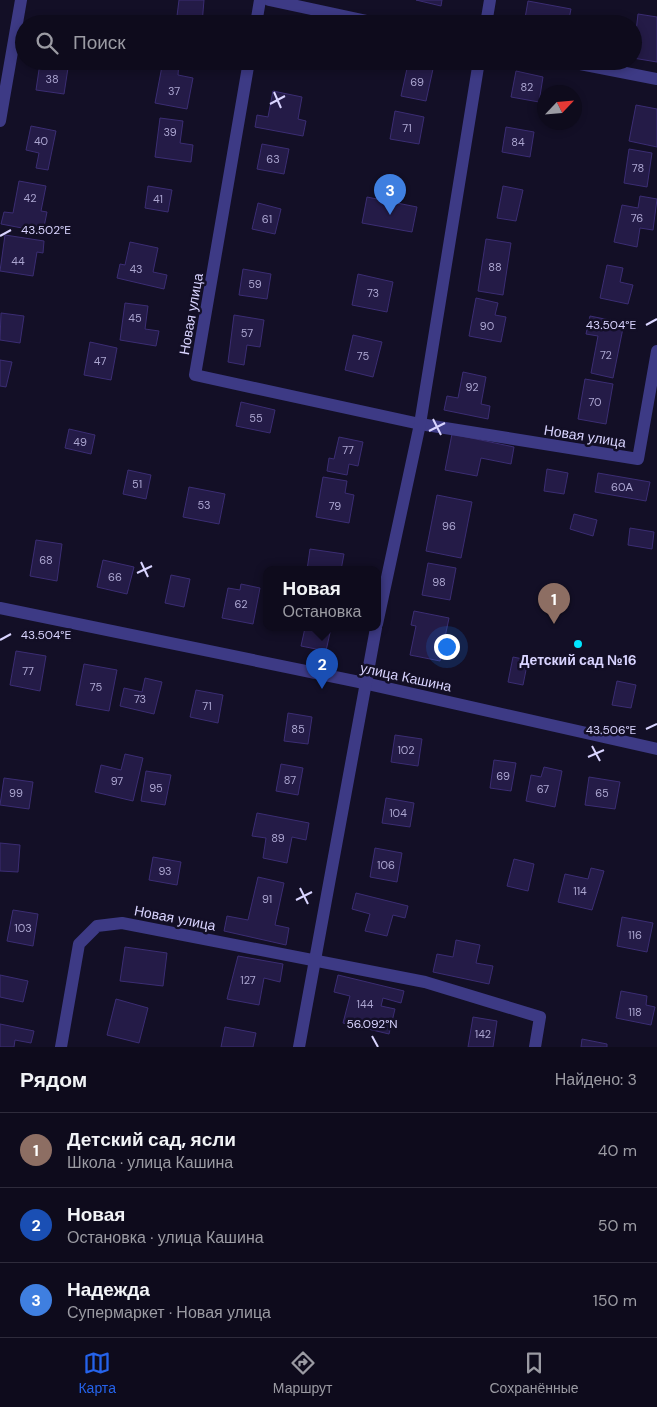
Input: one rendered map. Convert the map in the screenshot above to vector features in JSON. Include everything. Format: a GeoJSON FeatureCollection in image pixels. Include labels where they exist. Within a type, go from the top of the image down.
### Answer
{"type":"FeatureCollection","features":[{"type":"Feature","properties":{"kind":"street"},"geometry":{"type":"LineString","coordinates":[[18,15],[21,0]]}},
{"type":"Feature","properties":{"kind":"street"},"geometry":{"type":"LineString","coordinates":[[258,15],[260,0]]}},
{"type":"Feature","properties":{"kind":"street"},"geometry":{"type":"LineString","coordinates":[[269,0],[339,15]]}},
{"type":"Feature","properties":{"kind":"street"},"geometry":{"type":"LineString","coordinates":[[488,15],[490,0]]}},
{"type":"Feature","properties":{"kind":"street"},"geometry":{"type":"LineString","coordinates":[[0,121],[15,35]]}},
{"type":"Feature","properties":{"kind":"street","name":"Новая улица"},"geometry":{"type":"LineString","coordinates":[[247,70],[196,375],[420,424],[638,459],[657,351]]}},
{"type":"Feature","properties":{"kind":"street"},"geometry":{"type":"LineString","coordinates":[[381,607],[420,424],[478,70]]}},
{"type":"Feature","properties":{"kind":"street"},"geometry":{"type":"LineString","coordinates":[[611,70],[657,79]]}},
{"type":"Feature","properties":{"kind":"street","name":"улица Кашина"},"geometry":{"type":"LineString","coordinates":[[0,608],[364,683],[657,749]]}},
{"type":"Feature","properties":{"kind":"street"},"geometry":{"type":"LineString","coordinates":[[299,1047],[364,683],[376,631]]}},
{"type":"Feature","properties":{"kind":"street","name":"Новая улица"},"geometry":{"type":"LineString","coordinates":[[61,1047],[79,944],[97,926],[122,923],[425,982],[540,1016],[536,1047]]}},
{"type":"Feature","properties":{"kind":"building"},"geometry":{"type":"Polygon","coordinates":[[[179,0],[204,0],[203,15],[177,15],[179,0]]]}},
{"type":"Feature","properties":{"kind":"building"},"geometry":{"type":"Polygon","coordinates":[[[416,0],[442,0],[441,6],[416,0]]]}},
{"type":"Feature","properties":{"kind":"building"},"geometry":{"type":"Polygon","coordinates":[[[528,1],[571,9],[570,15],[526,15],[528,1]]]}},
{"type":"Feature","properties":{"kind":"building"},"geometry":{"type":"Polygon","coordinates":[[[638,14],[657,17],[657,62],[642,60],[642,15],[638,14]]]}},
{"type":"Feature","properties":{"kind":"building"},"geometry":{"type":"Polygon","coordinates":[[[39,70],[68,70],[64,94],[36,90],[39,70]]]}},
{"type":"Feature","properties":{"kind":"building"},"geometry":{"type":"Polygon","coordinates":[[[161,70],[178,70],[178,75],[193,78],[187,109],[155,103],[161,70]]]}},
{"type":"Feature","properties":{"kind":"building"},"geometry":{"type":"Polygon","coordinates":[[[407,70],[433,70],[426,101],[401,96],[407,70]]]}},
{"type":"Feature","properties":{"kind":"building"},"geometry":{"type":"Polygon","coordinates":[[[516,71],[543,77],[542,85],[537,85],[537,102],[511,97],[516,71]]]}},
{"type":"Feature","properties":{"kind":"building"},"geometry":{"type":"Polygon","coordinates":[[[273,91],[302,97],[298,119],[306,121],[303,136],[255,127],[257,115],[268,117],[273,91]]]}},
{"type":"Feature","properties":{"kind":"building"},"geometry":{"type":"Polygon","coordinates":[[[636,105],[657,109],[657,147],[629,141],[636,105]]]}},
{"type":"Feature","properties":{"kind":"building"},"geometry":{"type":"Polygon","coordinates":[[[395,111],[424,117],[419,144],[390,139],[395,111]]]}},
{"type":"Feature","properties":{"kind":"building"},"geometry":{"type":"Polygon","coordinates":[[[160,118],[183,121],[180,143],[193,145],[191,162],[155,157],[160,118]]]}},
{"type":"Feature","properties":{"kind":"building"},"geometry":{"type":"Polygon","coordinates":[[[31,126],[56,131],[48,170],[36,168],[39,153],[26,150],[31,126]]]}},
{"type":"Feature","properties":{"kind":"building"},"geometry":{"type":"Polygon","coordinates":[[[506,127],[534,132],[530,157],[502,152],[506,127]]]}},
{"type":"Feature","properties":{"kind":"building"},"geometry":{"type":"Polygon","coordinates":[[[262,144],[289,149],[284,174],[257,169],[262,144]]]}},
{"type":"Feature","properties":{"kind":"building"},"geometry":{"type":"Polygon","coordinates":[[[629,149],[652,153],[647,187],[624,183],[629,149]]]}},
{"type":"Feature","properties":{"kind":"building"},"geometry":{"type":"Polygon","coordinates":[[[19,181],[46,186],[41,211],[47,212],[43,232],[1,224],[4,212],[13,213],[19,181]]]}},
{"type":"Feature","properties":{"kind":"building"},"geometry":{"type":"Polygon","coordinates":[[[148,186],[172,190],[168,212],[145,208],[148,186]]]}},
{"type":"Feature","properties":{"kind":"building"},"geometry":{"type":"Polygon","coordinates":[[[503,186],[523,190],[516,221],[497,218],[503,186]]]}},
{"type":"Feature","properties":{"kind":"building"},"geometry":{"type":"Polygon","coordinates":[[[640,196],[657,199],[653,230],[640,228],[637,247],[614,242],[622,205],[638,208],[640,196]]]}},
{"type":"Feature","properties":{"kind":"building"},"geometry":{"type":"Polygon","coordinates":[[[367,197],[417,207],[412,232],[362,223],[367,197]]]}},
{"type":"Feature","properties":{"kind":"building"},"geometry":{"type":"Polygon","coordinates":[[[258,203],[281,209],[275,234],[252,229],[258,203]]]}},
{"type":"Feature","properties":{"kind":"building"},"geometry":{"type":"Polygon","coordinates":[[[5,235],[44,241],[43,253],[37,252],[33,276],[0,271],[5,235]]]}},
{"type":"Feature","properties":{"kind":"building"},"geometry":{"type":"Polygon","coordinates":[[[486,239],[511,243],[503,295],[478,291],[486,239]]]}},
{"type":"Feature","properties":{"kind":"building"},"geometry":{"type":"Polygon","coordinates":[[[130,242],[158,248],[153,272],[167,275],[164,289],[117,278],[120,264],[125,265],[130,242]]]}},
{"type":"Feature","properties":{"kind":"building"},"geometry":{"type":"Polygon","coordinates":[[[607,265],[623,268],[620,282],[633,285],[628,304],[600,298],[607,265]]]}},
{"type":"Feature","properties":{"kind":"building"},"geometry":{"type":"Polygon","coordinates":[[[243,269],[271,274],[267,299],[239,295],[243,269]]]}},
{"type":"Feature","properties":{"kind":"building"},"geometry":{"type":"Polygon","coordinates":[[[358,274],[393,282],[387,312],[352,305],[358,274]]]}},
{"type":"Feature","properties":{"kind":"building"},"geometry":{"type":"Polygon","coordinates":[[[476,298],[498,303],[495,315],[506,317],[501,342],[469,336],[476,298]]]}},
{"type":"Feature","properties":{"kind":"building"},"geometry":{"type":"Polygon","coordinates":[[[125,303],[148,306],[145,329],[159,331],[156,346],[120,340],[125,303]]]}},
{"type":"Feature","properties":{"kind":"building"},"geometry":{"type":"Polygon","coordinates":[[[1,313],[24,316],[20,343],[0,340],[1,313]]]}},
{"type":"Feature","properties":{"kind":"building"},"geometry":{"type":"Polygon","coordinates":[[[234,315],[264,320],[260,347],[247,345],[244,365],[228,362],[234,315]]]}},
{"type":"Feature","properties":{"kind":"building"},"geometry":{"type":"Polygon","coordinates":[[[590,316],[624,323],[613,378],[591,373],[598,336],[586,334],[590,316]]]}},
{"type":"Feature","properties":{"kind":"building"},"geometry":{"type":"Polygon","coordinates":[[[353,335],[382,342],[373,377],[345,370],[353,335]]]}},
{"type":"Feature","properties":{"kind":"building"},"geometry":{"type":"Polygon","coordinates":[[[90,342],[117,348],[111,380],[84,375],[90,342]]]}},
{"type":"Feature","properties":{"kind":"building"},"geometry":{"type":"Polygon","coordinates":[[[0,360],[12,362],[6,387],[0,386],[0,360]]]}},
{"type":"Feature","properties":{"kind":"building"},"geometry":{"type":"Polygon","coordinates":[[[463,372],[486,377],[481,404],[490,406],[488,419],[444,410],[447,396],[458,398],[463,372]]]}},
{"type":"Feature","properties":{"kind":"building"},"geometry":{"type":"Polygon","coordinates":[[[585,379],[613,384],[606,424],[578,419],[585,379]]]}},
{"type":"Feature","properties":{"kind":"building"},"geometry":{"type":"Polygon","coordinates":[[[241,402],[275,410],[270,433],[236,426],[241,402]]]}},
{"type":"Feature","properties":{"kind":"building"},"geometry":{"type":"Polygon","coordinates":[[[69,429],[95,435],[91,454],[65,448],[69,429]]]}},
{"type":"Feature","properties":{"kind":"building"},"geometry":{"type":"Polygon","coordinates":[[[452,434],[514,447],[511,464],[481,458],[477,476],[445,470],[452,434]]]}},
{"type":"Feature","properties":{"kind":"building"},"geometry":{"type":"Polygon","coordinates":[[[339,437],[363,442],[358,466],[349,464],[347,475],[327,471],[329,458],[334,459],[339,437]]]}},
{"type":"Feature","properties":{"kind":"building"},"geometry":{"type":"Polygon","coordinates":[[[547,469],[568,473],[564,494],[544,491],[547,469]]]}},
{"type":"Feature","properties":{"kind":"building"},"geometry":{"type":"Polygon","coordinates":[[[128,470],[151,475],[146,499],[123,494],[128,470]]]}},
{"type":"Feature","properties":{"kind":"building"},"geometry":{"type":"Polygon","coordinates":[[[598,473],[650,482],[646,501],[595,492],[598,473]]]}},
{"type":"Feature","properties":{"kind":"building"},"geometry":{"type":"Polygon","coordinates":[[[323,477],[347,481],[345,493],[354,495],[349,523],[316,517],[323,477]]]}},
{"type":"Feature","properties":{"kind":"building"},"geometry":{"type":"Polygon","coordinates":[[[189,487],[225,494],[219,524],[183,517],[189,487]]]}},
{"type":"Feature","properties":{"kind":"building"},"geometry":{"type":"Polygon","coordinates":[[[437,495],[472,502],[461,558],[426,551],[437,495]]]}},
{"type":"Feature","properties":{"kind":"building"},"geometry":{"type":"Polygon","coordinates":[[[574,514],[597,520],[593,536],[570,529],[574,514]]]}},
{"type":"Feature","properties":{"kind":"building"},"geometry":{"type":"Polygon","coordinates":[[[630,528],[654,532],[652,549],[628,545],[630,528]]]}},
{"type":"Feature","properties":{"kind":"building"},"geometry":{"type":"Polygon","coordinates":[[[36,540],[62,544],[57,581],[30,576],[36,540]]]}},
{"type":"Feature","properties":{"kind":"building"},"geometry":{"type":"Polygon","coordinates":[[[310,549],[344,554],[342,566],[308,566],[310,549]]]}},
{"type":"Feature","properties":{"kind":"building"},"geometry":{"type":"Polygon","coordinates":[[[103,560],[134,567],[127,594],[97,587],[103,560]]]}},
{"type":"Feature","properties":{"kind":"building"},"geometry":{"type":"Polygon","coordinates":[[[428,563],[456,568],[450,600],[422,595],[428,563]]]}},
{"type":"Feature","properties":{"kind":"building"},"geometry":{"type":"Polygon","coordinates":[[[171,575],[190,579],[184,607],[165,603],[171,575]]]}},
{"type":"Feature","properties":{"kind":"building"},"geometry":{"type":"Polygon","coordinates":[[[241,584],[260,588],[253,624],[222,618],[228,588],[240,590],[241,584]]]}},
{"type":"Feature","properties":{"kind":"building"},"geometry":{"type":"Polygon","coordinates":[[[414,611],[449,618],[440,661],[410,655],[416,626],[411,625],[414,611]]]}},
{"type":"Feature","properties":{"kind":"building"},"geometry":{"type":"Polygon","coordinates":[[[304,631],[330,631],[326,651],[301,646],[304,631]]]}},
{"type":"Feature","properties":{"kind":"building"},"geometry":{"type":"Polygon","coordinates":[[[16,651],[46,656],[40,691],[10,685],[16,651]]]}},
{"type":"Feature","properties":{"kind":"building"},"geometry":{"type":"Polygon","coordinates":[[[513,657],[528,660],[523,685],[508,682],[513,657]]]}},
{"type":"Feature","properties":{"kind":"building"},"geometry":{"type":"Polygon","coordinates":[[[84,664],[117,670],[109,711],[76,705],[84,664]]]}},
{"type":"Feature","properties":{"kind":"building"},"geometry":{"type":"Polygon","coordinates":[[[145,678],[162,682],[154,714],[120,706],[124,688],[142,692],[145,678]]]}},
{"type":"Feature","properties":{"kind":"building"},"geometry":{"type":"Polygon","coordinates":[[[617,681],[636,685],[631,708],[612,705],[617,681]]]}},
{"type":"Feature","properties":{"kind":"building"},"geometry":{"type":"Polygon","coordinates":[[[196,690],[223,695],[218,723],[190,717],[196,690]]]}},
{"type":"Feature","properties":{"kind":"building"},"geometry":{"type":"Polygon","coordinates":[[[288,713],[312,717],[308,744],[284,741],[288,713]]]}},
{"type":"Feature","properties":{"kind":"building"},"geometry":{"type":"Polygon","coordinates":[[[395,735],[422,739],[418,766],[391,762],[395,735]]]}},
{"type":"Feature","properties":{"kind":"building"},"geometry":{"type":"Polygon","coordinates":[[[125,754],[143,758],[133,801],[95,792],[101,765],[121,770],[125,754]]]}},
{"type":"Feature","properties":{"kind":"building"},"geometry":{"type":"Polygon","coordinates":[[[494,760],[516,763],[511,791],[490,788],[494,760]]]}},
{"type":"Feature","properties":{"kind":"building"},"geometry":{"type":"Polygon","coordinates":[[[281,764],[303,768],[298,795],[276,791],[281,764]]]}},
{"type":"Feature","properties":{"kind":"building"},"geometry":{"type":"Polygon","coordinates":[[[544,767],[562,771],[555,807],[526,801],[531,775],[541,777],[544,767]]]}},
{"type":"Feature","properties":{"kind":"building"},"geometry":{"type":"Polygon","coordinates":[[[146,771],[171,775],[165,805],[141,801],[146,771]]]}},
{"type":"Feature","properties":{"kind":"building"},"geometry":{"type":"Polygon","coordinates":[[[589,777],[620,782],[615,809],[585,805],[589,777]]]}},
{"type":"Feature","properties":{"kind":"building"},"geometry":{"type":"Polygon","coordinates":[[[4,778],[33,782],[29,809],[0,805],[4,778]]]}},
{"type":"Feature","properties":{"kind":"building"},"geometry":{"type":"Polygon","coordinates":[[[386,798],[414,803],[410,827],[382,823],[386,798]]]}},
{"type":"Feature","properties":{"kind":"building"},"geometry":{"type":"Polygon","coordinates":[[[257,813],[309,823],[306,840],[292,837],[287,863],[263,858],[266,838],[252,836],[257,813]]]}},
{"type":"Feature","properties":{"kind":"building"},"geometry":{"type":"Polygon","coordinates":[[[0,843],[20,845],[18,872],[0,871],[0,843]]]}},
{"type":"Feature","properties":{"kind":"building"},"geometry":{"type":"Polygon","coordinates":[[[375,848],[402,853],[397,882],[370,877],[375,848]]]}},
{"type":"Feature","properties":{"kind":"building"},"geometry":{"type":"Polygon","coordinates":[[[153,857],[181,862],[177,885],[149,880],[153,857]]]}},
{"type":"Feature","properties":{"kind":"building"},"geometry":{"type":"Polygon","coordinates":[[[514,859],[534,864],[528,891],[507,886],[514,859]]]}},
{"type":"Feature","properties":{"kind":"building"},"geometry":{"type":"Polygon","coordinates":[[[591,868],[604,871],[592,910],[558,902],[565,874],[588,879],[591,868]]]}},
{"type":"Feature","properties":{"kind":"building"},"geometry":{"type":"Polygon","coordinates":[[[258,877],[284,883],[275,925],[289,928],[286,945],[224,931],[227,916],[248,920],[258,877]]]}},
{"type":"Feature","properties":{"kind":"building"},"geometry":{"type":"Polygon","coordinates":[[[356,893],[408,906],[405,918],[393,915],[387,936],[365,931],[370,914],[352,909],[356,893]]]}},
{"type":"Feature","properties":{"kind":"building"},"geometry":{"type":"Polygon","coordinates":[[[13,910],[38,914],[33,946],[7,941],[13,910]]]}},
{"type":"Feature","properties":{"kind":"building"},"geometry":{"type":"Polygon","coordinates":[[[622,917],[653,923],[647,952],[617,946],[622,917]]]}},
{"type":"Feature","properties":{"kind":"building"},"geometry":{"type":"Polygon","coordinates":[[[456,940],[480,945],[476,963],[493,966],[489,984],[433,972],[437,954],[453,957],[456,940]]]}},
{"type":"Feature","properties":{"kind":"building"},"geometry":{"type":"Polygon","coordinates":[[[125,947],[167,953],[163,986],[120,981],[125,947]]]}},
{"type":"Feature","properties":{"kind":"building"},"geometry":{"type":"Polygon","coordinates":[[[238,956],[283,964],[280,982],[264,978],[259,1005],[227,999],[238,956]]]}},
{"type":"Feature","properties":{"kind":"building"},"geometry":{"type":"Polygon","coordinates":[[[0,975],[28,981],[23,1002],[0,997],[0,975]]]}},
{"type":"Feature","properties":{"kind":"building"},"geometry":{"type":"Polygon","coordinates":[[[338,975],[404,991],[401,1003],[383,998],[381,1006],[395,1009],[389,1034],[343,1023],[350,996],[334,992],[338,975]]]}},
{"type":"Feature","properties":{"kind":"building"},"geometry":{"type":"Polygon","coordinates":[[[621,991],[647,996],[646,1005],[655,1007],[651,1025],[616,1018],[621,991]]]}},
{"type":"Feature","properties":{"kind":"building"},"geometry":{"type":"Polygon","coordinates":[[[116,999],[148,1008],[139,1043],[107,1035],[116,999]]]}},
{"type":"Feature","properties":{"kind":"building"},"geometry":{"type":"Polygon","coordinates":[[[473,1017],[497,1021],[493,1047],[468,1047],[473,1017]]]}},
{"type":"Feature","properties":{"kind":"building"},"geometry":{"type":"Polygon","coordinates":[[[0,1024],[34,1031],[31,1043],[15,1040],[14,1047],[0,1047],[0,1024]]]}},
{"type":"Feature","properties":{"kind":"building"},"geometry":{"type":"Polygon","coordinates":[[[225,1027],[256,1033],[253,1047],[221,1047],[225,1027]]]}},
{"type":"Feature","properties":{"kind":"building"},"geometry":{"type":"Polygon","coordinates":[[[582,1039],[607,1044],[607,1047],[581,1047],[582,1039]]]}},
{"type":"Feature","properties":{"kind":"place","name":"Надежда"},"geometry":{"type":"Point","coordinates":[390,215]}},
{"type":"Feature","properties":{"kind":"place","name":"Детский сад, ясли"},"geometry":{"type":"Point","coordinates":[554,624]}},
{"type":"Feature","properties":{"kind":"place","name":"Детский сад №16"},"geometry":{"type":"Point","coordinates":[578,644]}},
{"type":"Feature","properties":{"kind":"place","name":"Новая"},"geometry":{"type":"Point","coordinates":[322,689]}}]}
